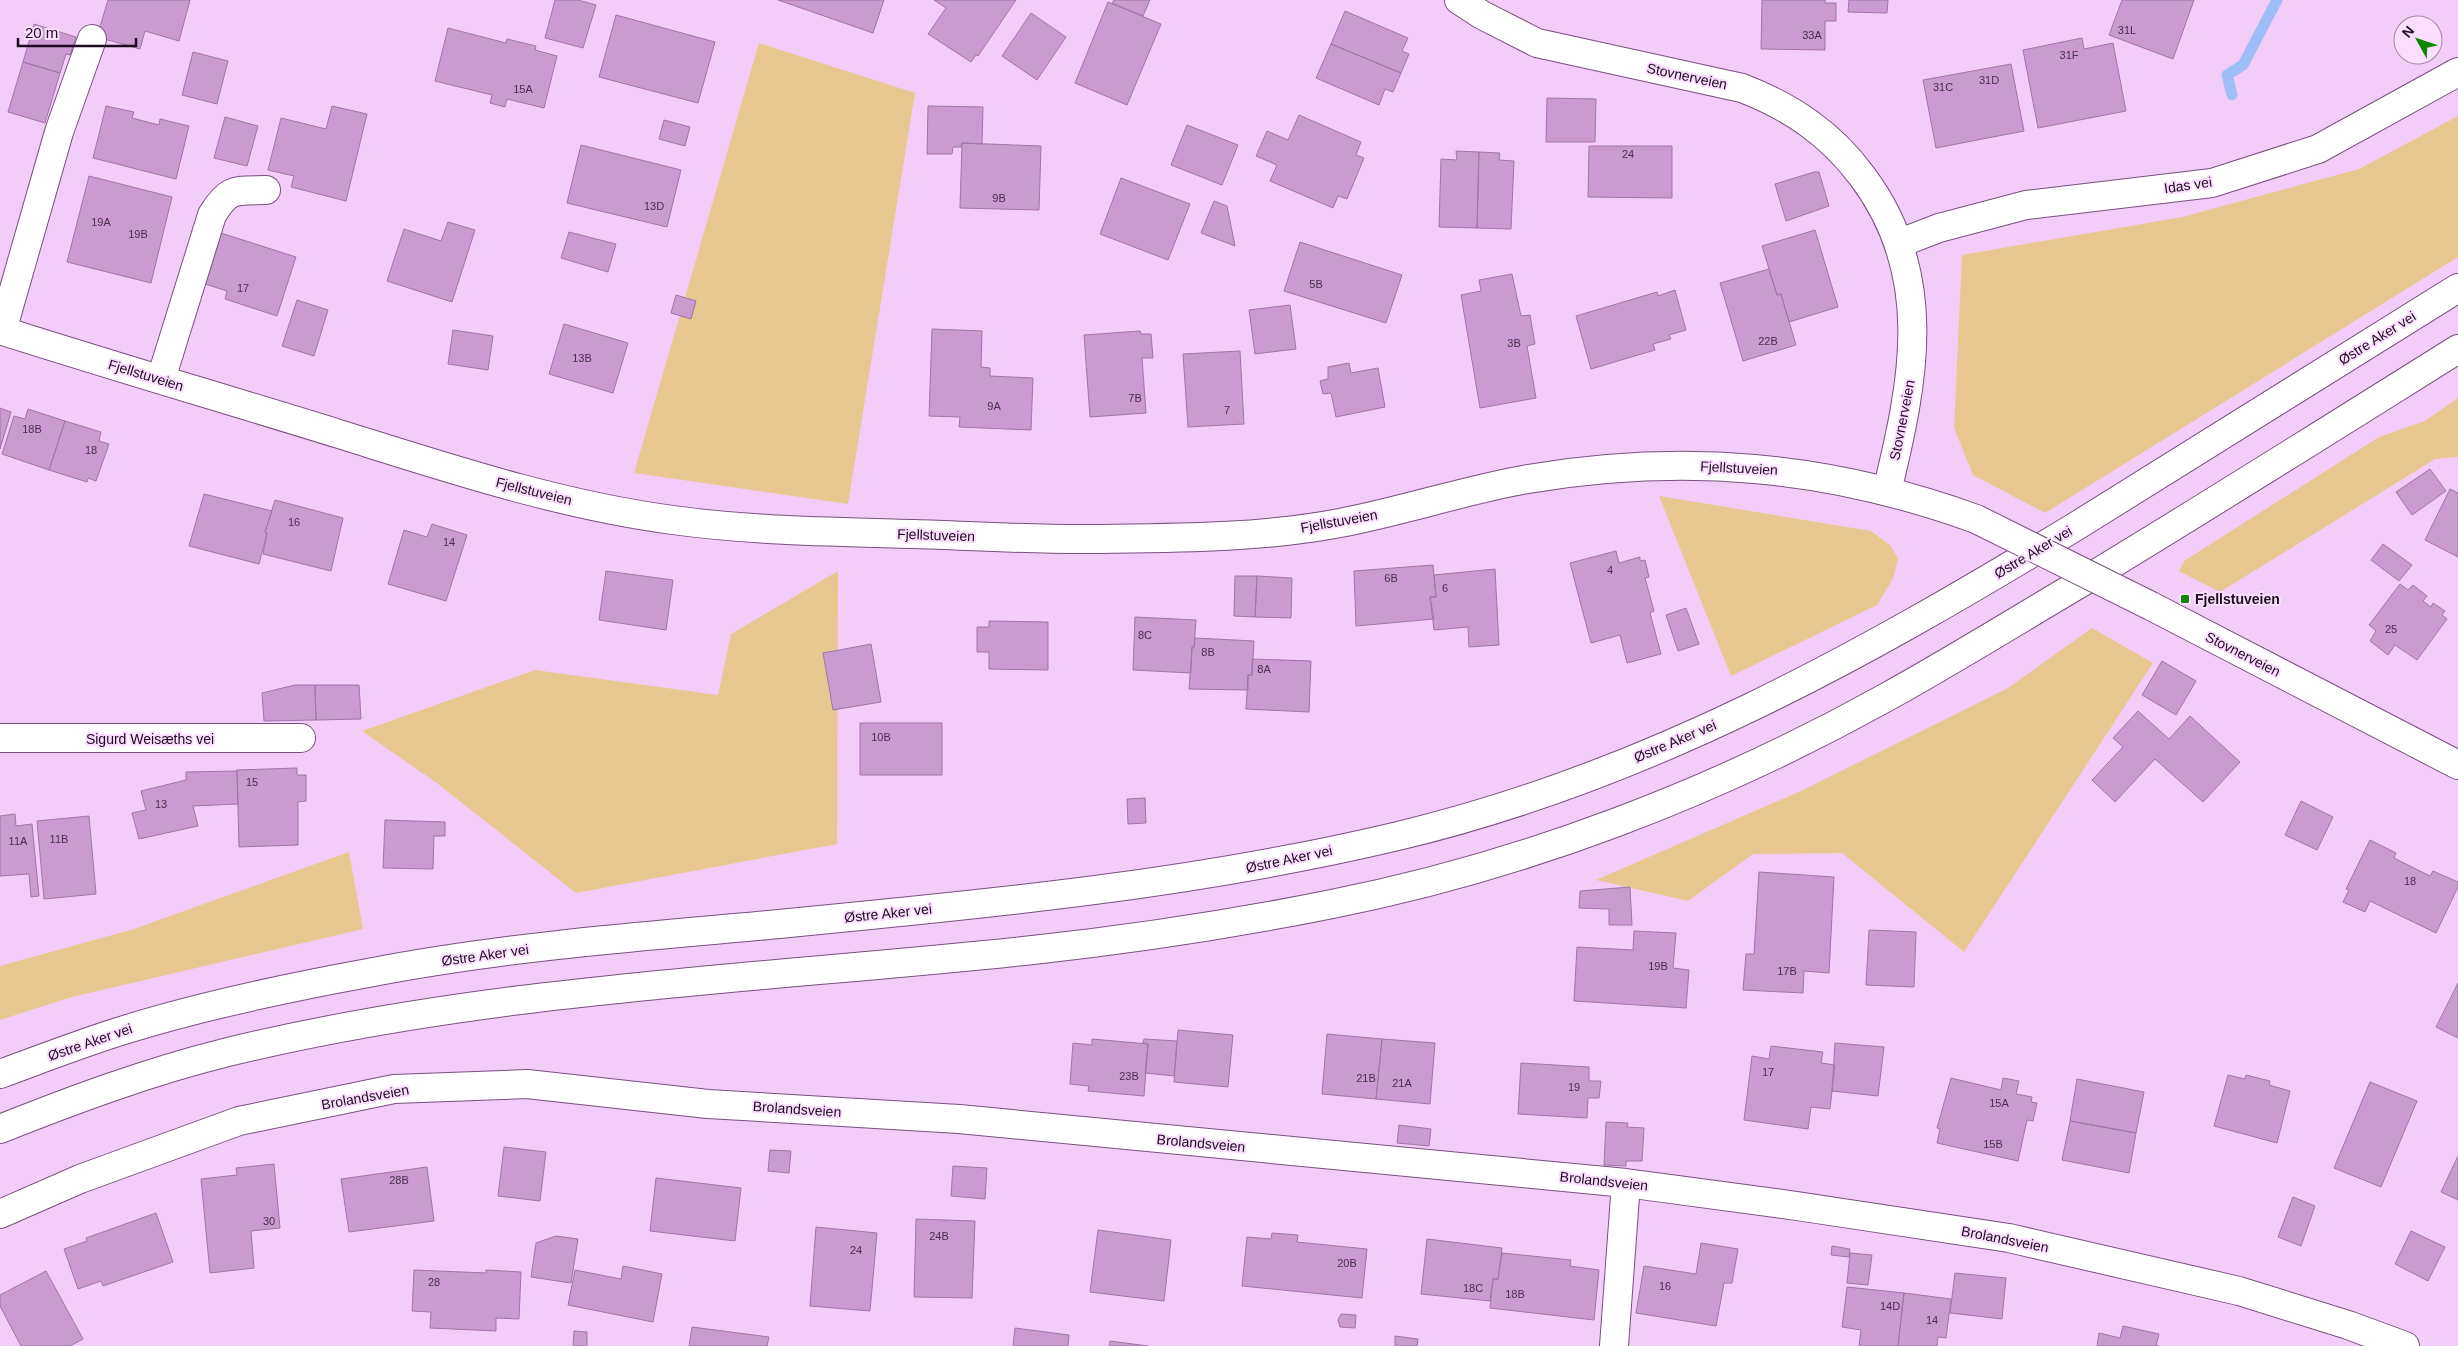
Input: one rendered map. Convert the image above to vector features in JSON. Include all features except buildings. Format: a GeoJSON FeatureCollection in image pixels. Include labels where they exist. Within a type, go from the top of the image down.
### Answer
{"type":"FeatureCollection","features":[{"type":"Feature","properties":{"kind":"main road","name":"Stovnerveien"},"geometry":{"type":"LineString","coordinates":[[1459,0],[1503,27],[1537,43],[1742,88],[1805,118],[1847,156],[1886,212],[1900,243],[1906,266],[1913,334],[1904,423],[1887,491],[1934,504],[1976,519],[2151,606],[2458,766]]}},
{"type":"Feature","properties":{"kind":"main road","name":"Fjellstuveien"},"geometry":{"type":"LineString","coordinates":[[92,39],[59,132],[1,331],[472,475],[541,493],[670,520],[802,532],[1092,539],[1184,537],[1294,530],[1338,524],[1522,480],[1588,470],[1656,465],[1732,466],[1801,473],[1887,491]]}},
{"type":"Feature","properties":{"kind":"main road","name":"Idas vei"},"geometry":{"type":"LineString","coordinates":[[1900,243],[1938,228],[2026,205],[2212,183],[2318,149],[2458,72]]}},
{"type":"Feature","properties":{"kind":"main road"},"geometry":{"type":"LineString","coordinates":[[161,380],[212,215],[222,198],[232,192],[266,190]]}},
{"type":"Feature","properties":{"kind":"main road","name":"Østre Aker vei"},"geometry":{"type":"LineString","coordinates":[[0,1074],[122,1030],[206,1007],[373,972],[515,950],[935,909],[1192,878],[1400,836],[1550,791],[1692,735],[1812,677],[1946,606],[2458,288]]}},
{"type":"Feature","properties":{"kind":"main road"},"geometry":{"type":"LineString","coordinates":[[0,1129],[62,1104],[221,1054],[385,1020],[623,988],[1038,950],[1187,930],[1335,903],[1418,884],[1492,863],[1631,815],[1711,782],[1797,743],[1880,700],[2148,542],[2458,349]]}},
{"type":"Feature","properties":{"kind":"main road","name":"Sigurd Weisæths vei"},"geometry":{"type":"LineString","coordinates":[[0,738],[301,738]]}},
{"type":"Feature","properties":{"kind":"main road","name":"Brolandsveien"},"geometry":{"type":"LineString","coordinates":[[0,1214],[80,1179],[239,1121],[394,1089],[527,1084],[708,1104],[959,1120],[1626,1183],[2009,1238],[2239,1291],[2348,1325],[2405,1346]]}},
{"type":"Feature","properties":{"kind":"main road"},"geometry":{"type":"LineString","coordinates":[[1614,1346],[1626,1183]]}},
{"type":"Feature","properties":{"kind":"shaded area"},"geometry":{"type":"Polygon","coordinates":[[[759,43],[915,93],[848,504],[634,473],[759,43]]]}},
{"type":"Feature","properties":{"kind":"shaded area"},"geometry":{"type":"Polygon","coordinates":[[[2458,116],[2458,257],[2045,513],[1973,475],[1954,428],[1962,255],[2182,217],[2359,169],[2458,116]]]}},
{"type":"Feature","properties":{"kind":"shaded area"},"geometry":{"type":"Polygon","coordinates":[[[2458,398],[2458,457],[2435,459],[2220,592],[2179,571],[2184,561],[2379,437],[2425,421],[2458,398]]]}},
{"type":"Feature","properties":{"kind":"shaded area"},"geometry":{"type":"Polygon","coordinates":[[[1659,496],[1871,531],[1891,546],[1898,559],[1893,579],[1877,605],[1731,676],[1659,496]]]}},
{"type":"Feature","properties":{"kind":"shaded area"},"geometry":{"type":"Polygon","coordinates":[[[838,571],[837,844],[576,893],[438,784],[362,731],[535,670],[718,695],[731,634],[838,571]]]}},
{"type":"Feature","properties":{"kind":"shaded area"},"geometry":{"type":"Polygon","coordinates":[[[2092,628],[2153,663],[1964,952],[1842,853],[1753,854],[1688,901],[1596,880],[1801,791],[2008,688],[2092,628]]]}},
{"type":"Feature","properties":{"kind":"shaded area"},"geometry":{"type":"Polygon","coordinates":[[[349,852],[363,929],[72,997],[0,1020],[0,966],[134,929],[349,852]]]}},
{"type":"Feature","properties":{"kind":"waterway"},"geometry":{"type":"LineString","coordinates":[[2232,95],[2227,75],[2243,65],[2277,0]]}},
{"type":"Feature","properties":{"kind":"place","name":"Fjellstuveien"},"geometry":{"type":"Point","coordinates":[2185,599]}}]}
